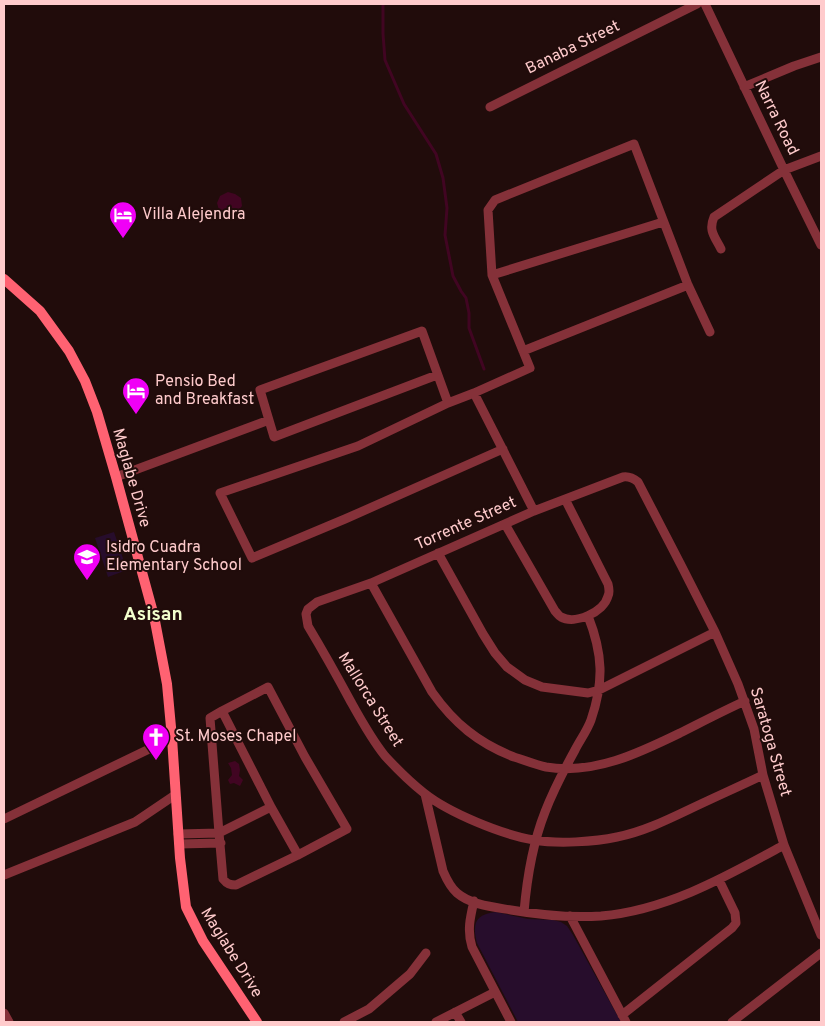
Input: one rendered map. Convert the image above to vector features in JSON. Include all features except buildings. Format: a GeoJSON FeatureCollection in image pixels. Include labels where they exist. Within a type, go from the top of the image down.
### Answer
{"type":"FeatureCollection","features":[{"type":"Feature","properties":{"kind":"main road","name":"Maglabe Drive"},"geometry":{"type":"LineString","coordinates":[[4,279],[40,311],[69,351],[85,381],[97,412],[154,616],[167,684],[186,907],[203,941],[257,1022]]}},
{"type":"Feature","properties":{"kind":"street","name":"Banaba Street"},"geometry":{"type":"LineString","coordinates":[[490,107],[697,4]]}},
{"type":"Feature","properties":{"kind":"street","name":"Narra Road"},"geometry":{"type":"LineString","coordinates":[[705,4],[821,245]]}},
{"type":"Feature","properties":{"kind":"street"},"geometry":{"type":"LineString","coordinates":[[744,87],[821,57]]}},
{"type":"Feature","properties":{"kind":"street"},"geometry":{"type":"LineString","coordinates":[[503,449],[252,558],[220,493],[358,446],[448,403],[530,368],[492,274],[488,210],[495,200],[634,144],[688,285],[710,332]]}},
{"type":"Feature","properties":{"kind":"street"},"geometry":{"type":"LineString","coordinates":[[722,249],[712,232],[711,224],[714,217],[784,170],[821,156]]}},
{"type":"Feature","properties":{"kind":"street"},"geometry":{"type":"LineString","coordinates":[[492,274],[663,222]]}},
{"type":"Feature","properties":{"kind":"street"},"geometry":{"type":"LineString","coordinates":[[523,352],[688,285]]}},
{"type":"Feature","properties":{"kind":"street"},"geometry":{"type":"LineString","coordinates":[[437,375],[274,437],[260,390],[422,331],[448,403]]}},
{"type":"Feature","properties":{"kind":"street"},"geometry":{"type":"LineString","coordinates":[[474,393],[534,511]]}},
{"type":"Feature","properties":{"kind":"street"},"geometry":{"type":"LineString","coordinates":[[116,477],[269,420]]}},
{"type":"Feature","properties":{"kind":"street","name":"Torrente Street"},"geometry":{"type":"LineString","coordinates":[[308,609],[317,602],[370,584],[564,499],[623,477],[628,476],[638,482]]}},
{"type":"Feature","properties":{"kind":"street","name":"Saratoga Street"},"geometry":{"type":"LineString","coordinates":[[638,482],[715,632],[745,701],[754,729],[763,775],[784,845],[821,935]]}},
{"type":"Feature","properties":{"kind":"street"},"geometry":{"type":"LineString","coordinates":[[505,524],[555,611],[568,619],[579,619],[588,616],[598,610],[607,600],[609,595],[608,584],[564,499]]}},
{"type":"Feature","properties":{"kind":"street"},"geometry":{"type":"LineString","coordinates":[[438,553],[495,653],[507,667],[525,680],[542,687],[588,693],[599,690],[715,632]]}},
{"type":"Feature","properties":{"kind":"street"},"geometry":{"type":"LineString","coordinates":[[370,584],[432,692],[454,719],[467,731],[488,745],[546,767],[565,768],[606,764],[625,758],[745,701]]}},
{"type":"Feature","properties":{"kind":"street","name":"Mallorca Street"},"geometry":{"type":"LineString","coordinates":[[308,609],[306,614],[308,626],[367,730],[385,755],[425,794],[478,822],[507,833],[535,841],[594,841],[617,838],[666,822],[763,775]]}},
{"type":"Feature","properties":{"kind":"street"},"geometry":{"type":"LineString","coordinates":[[524,912],[529,866],[535,841],[545,812],[565,768],[591,721],[599,690],[601,675],[600,659],[597,641],[588,616]]}},
{"type":"Feature","properties":{"kind":"street"},"geometry":{"type":"LineString","coordinates":[[268,687],[305,757],[347,829],[236,885],[226,883],[223,879],[219,833],[210,718],[268,687]]}},
{"type":"Feature","properties":{"kind":"street"},"geometry":{"type":"LineString","coordinates":[[222,711],[298,855]]}},
{"type":"Feature","properties":{"kind":"street"},"geometry":{"type":"LineString","coordinates":[[4,819],[172,738]]}},
{"type":"Feature","properties":{"kind":"street"},"geometry":{"type":"LineString","coordinates":[[425,794],[443,870],[448,882],[456,892],[474,902],[524,912],[570,916],[602,916],[638,909],[694,891],[719,880],[784,845]]}},
{"type":"Feature","properties":{"kind":"street"},"geometry":{"type":"LineString","coordinates":[[4,875],[135,822],[175,795]]}},
{"type":"Feature","properties":{"kind":"street"},"geometry":{"type":"LineString","coordinates":[[179,839],[219,833],[271,807]]}},
{"type":"Feature","properties":{"kind":"street"},"geometry":{"type":"LineString","coordinates":[[179,839],[221,843]]}},
{"type":"Feature","properties":{"kind":"street"},"geometry":{"type":"LineString","coordinates":[[570,916],[624,1019],[736,923],[736,913],[719,880]]}},
{"type":"Feature","properties":{"kind":"street"},"geometry":{"type":"LineString","coordinates":[[474,902],[469,938],[512,1022]]}},
{"type":"Feature","properties":{"kind":"street"},"geometry":{"type":"LineString","coordinates":[[344,1022],[369,1008],[410,974],[426,953]]}},
{"type":"Feature","properties":{"kind":"street"},"geometry":{"type":"LineString","coordinates":[[732,1022],[821,953]]}},
{"type":"Feature","properties":{"kind":"street"},"geometry":{"type":"LineString","coordinates":[[436,1022],[495,992]]}},
{"type":"Feature","properties":{"kind":"street"},"geometry":{"type":"LineString","coordinates":[[455,1012],[460,1022]]}},
{"type":"Feature","properties":{"kind":"street"},"geometry":{"type":"LineString","coordinates":[[4,1013],[9,1022]]}},
{"type":"Feature","properties":{"kind":"shaded area"},"geometry":{"type":"Polygon","coordinates":[[[228,192],[241,198],[242,206],[234,214],[224,215],[219,210],[217,203],[220,196],[228,192]]]}},
{"type":"Feature","properties":{"kind":"shaded area"},"geometry":{"type":"Polygon","coordinates":[[[114,532],[127,570],[108,577],[95,538],[114,532]]]}},
{"type":"Feature","properties":{"kind":"shaded area"},"geometry":{"type":"Polygon","coordinates":[[[235,761],[239,764],[239,776],[243,780],[240,786],[234,783],[230,784],[228,780],[232,775],[228,763],[235,761]]]}},
{"type":"Feature","properties":{"kind":"shaded area"},"geometry":{"type":"Polygon","coordinates":[[[496,912],[528,919],[553,920],[567,926],[621,1022],[518,1022],[477,943],[475,925],[477,921],[483,915],[496,912]]]}},
{"type":"Feature","properties":{"kind":"waterway"},"geometry":{"type":"LineString","coordinates":[[383,4],[385,60],[404,104],[436,154],[443,178],[447,208],[445,235],[453,276],[466,298],[469,328],[484,369]]}},
{"type":"Feature","properties":{"kind":"place","name":"Villa Alejendra"},"geometry":{"type":"Point","coordinates":[123,239]}},
{"type":"Feature","properties":{"kind":"place","name":"Pensio Bed and Breakfast"},"geometry":{"type":"Point","coordinates":[136,415]}},
{"type":"Feature","properties":{"kind":"place","name":"Isidro Cuadra Elementary School"},"geometry":{"type":"Point","coordinates":[87,581]}},
{"type":"Feature","properties":{"kind":"place","name":"St. Moses Chapel"},"geometry":{"type":"Point","coordinates":[156,761]}},
{"type":"Feature","properties":{"kind":"district","name":"Asisan"},"geometry":{"type":"Point","coordinates":[153,615]}}]}
